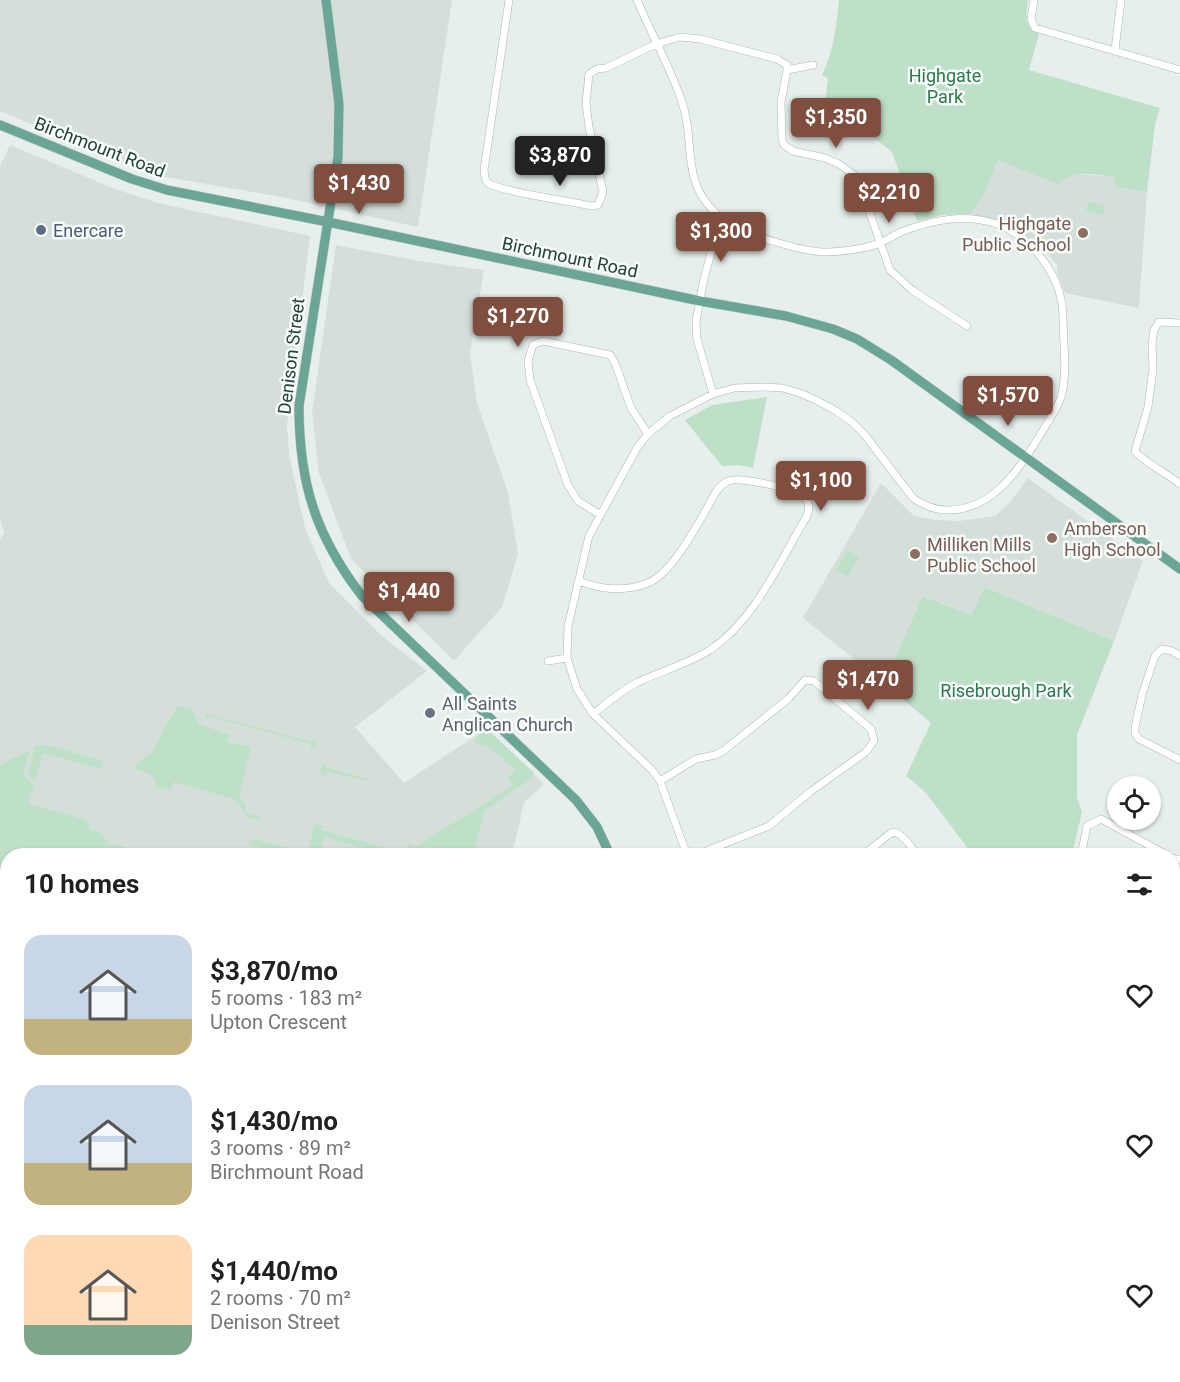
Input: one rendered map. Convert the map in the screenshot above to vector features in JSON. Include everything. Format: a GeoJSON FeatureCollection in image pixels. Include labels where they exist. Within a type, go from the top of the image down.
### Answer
{"type":"FeatureCollection","features":[{"type":"Feature","properties":{"kind":"main road","name":"Denison Street"},"geometry":{"type":"LineString","coordinates":[[326,0],[339,104],[338,157],[299,406],[299,436],[310,501],[318,523],[345,574],[362,596],[576,800],[597,827],[607,848]]}},
{"type":"Feature","properties":{"kind":"main road","name":"Birchmount Road"},"geometry":{"type":"LineString","coordinates":[[0,126],[132,179],[167,190],[786,316],[833,329],[857,339],[891,360],[1180,569]]}},
{"type":"Feature","properties":{"kind":"street"},"geometry":{"type":"LineString","coordinates":[[509,0],[484,170],[486,180],[490,185],[592,206],[598,205],[603,192],[586,103],[589,74],[597,69],[606,68],[656,44],[680,37],[700,39],[777,59],[787,65],[781,102],[784,145],[793,151],[825,158],[839,164],[854,175],[859,183],[890,270],[912,290],[967,326]]}},
{"type":"Feature","properties":{"kind":"street"},"geometry":{"type":"LineString","coordinates":[[637,0],[681,98],[686,116],[689,161],[696,185],[712,208],[725,220],[737,228],[819,252],[862,248],[880,243],[900,232],[948,219],[972,218],[994,223],[1012,231],[1032,247],[1047,265],[1054,277],[1063,306],[1064,382],[1055,410],[1026,456],[996,493],[972,507],[943,510],[922,505],[913,498],[864,434],[836,411],[816,400],[791,391],[763,387],[734,388],[713,394],[673,414],[648,434],[599,514],[589,536],[568,626],[567,658],[578,689],[593,714],[652,770],[660,781],[684,848]]}},
{"type":"Feature","properties":{"kind":"street"},"geometry":{"type":"LineString","coordinates":[[1034,0],[1031,19],[1035,28],[1180,70]]}},
{"type":"Feature","properties":{"kind":"street"},"geometry":{"type":"LineString","coordinates":[[1115,50],[1121,0]]}},
{"type":"Feature","properties":{"kind":"street"},"geometry":{"type":"LineString","coordinates":[[787,70],[813,65]]}},
{"type":"Feature","properties":{"kind":"street"},"geometry":{"type":"LineString","coordinates":[[713,394],[697,339],[696,322],[713,245],[725,220]]}},
{"type":"Feature","properties":{"kind":"street"},"geometry":{"type":"LineString","coordinates":[[1180,323],[1159,322],[1154,330],[1153,369],[1148,407],[1135,451],[1140,457],[1169,474],[1180,484]]}},
{"type":"Feature","properties":{"kind":"street"},"geometry":{"type":"LineString","coordinates":[[599,514],[578,501],[568,485],[532,391],[528,362],[532,345],[543,341],[610,355],[631,408],[648,434]]}},
{"type":"Feature","properties":{"kind":"street"},"geometry":{"type":"LineString","coordinates":[[578,581],[603,588],[620,589],[638,586],[660,576],[679,552],[714,495],[727,481],[741,479],[790,490],[805,497],[808,502],[807,516],[760,597],[726,636],[710,649],[682,665],[637,683],[593,714]]}},
{"type":"Feature","properties":{"kind":"street"},"geometry":{"type":"LineString","coordinates":[[1180,656],[1162,649],[1155,656],[1142,695],[1135,733],[1139,739],[1180,760]]}},
{"type":"Feature","properties":{"kind":"street"},"geometry":{"type":"LineString","coordinates":[[548,661],[567,658]]}},
{"type":"Feature","properties":{"kind":"street"},"geometry":{"type":"LineString","coordinates":[[660,781],[696,759],[723,751],[788,699],[805,680],[814,681],[871,729],[874,741],[866,752],[810,792],[769,826],[714,848]]}},
{"type":"Feature","properties":{"kind":"street"},"geometry":{"type":"LineString","coordinates":[[1082,848],[1087,826],[1101,819],[1154,848]]}},
{"type":"Feature","properties":{"kind":"street"},"geometry":{"type":"LineString","coordinates":[[872,848],[891,832],[896,832],[912,848]]}},
{"type":"Feature","properties":{"kind":"shaded area"},"geometry":{"type":"Polygon","coordinates":[[[0,0],[452,0],[418,227],[282,197],[153,175],[0,111],[0,0]]]}},
{"type":"Feature","properties":{"kind":"shaded area"},"geometry":{"type":"Polygon","coordinates":[[[10,145],[115,189],[158,203],[310,236],[287,425],[289,454],[305,528],[329,583],[383,637],[427,671],[355,727],[404,783],[486,729],[544,784],[524,803],[514,848],[0,848],[0,540],[4,532],[0,519],[0,166],[10,145]]]}},
{"type":"Feature","properties":{"kind":"shaded area","name":"Highgate Public School"},"geometry":{"type":"Polygon","coordinates":[[[998,160],[1067,176],[1075,174],[1116,177],[1115,187],[1147,192],[1139,308],[1065,293],[1057,273],[1057,265],[1041,245],[1002,222],[970,214],[984,195],[998,160]]]}},
{"type":"Feature","properties":{"kind":"shaded area"},"geometry":{"type":"Polygon","coordinates":[[[336,245],[419,261],[484,270],[470,353],[477,403],[508,493],[518,554],[502,607],[454,661],[351,559],[319,473],[312,413],[336,245]]]}},
{"type":"Feature","properties":{"kind":"shaded area"},"geometry":{"type":"Polygon","coordinates":[[[1028,478],[1143,561],[1114,641],[984,587],[973,615],[924,596],[884,683],[803,618],[881,483],[914,516],[959,521],[995,516],[1010,502],[1028,478]]]}},
{"type":"Feature","properties":{"kind":"green space","name":"Highgate Park"},"geometry":{"type":"Polygon","coordinates":[[[839,0],[1028,0],[1028,24],[1039,34],[1029,70],[1160,108],[1155,125],[1147,192],[1115,187],[1115,177],[1092,174],[1072,176],[1058,184],[998,160],[984,195],[970,214],[942,215],[917,221],[892,152],[856,123],[824,112],[828,79],[822,75],[832,48],[839,0]]]}},
{"type":"Feature","properties":{"kind":"green space"},"geometry":{"type":"Polygon","coordinates":[[[1089,201],[1106,206],[1103,216],[1086,211],[1089,201]]]}},
{"type":"Feature","properties":{"kind":"green space"},"geometry":{"type":"Polygon","coordinates":[[[767,397],[753,468],[739,465],[722,466],[685,420],[712,405],[767,397]]]}},
{"type":"Feature","properties":{"kind":"green space"},"geometry":{"type":"Polygon","coordinates":[[[848,550],[859,557],[848,576],[836,570],[848,550]]]}},
{"type":"Feature","properties":{"kind":"green space","name":"Risebrough Park"},"geometry":{"type":"Polygon","coordinates":[[[984,587],[1114,641],[1077,735],[1077,797],[1082,812],[1074,848],[968,848],[926,793],[906,776],[931,723],[884,683],[923,596],[972,615],[984,587]]]}},
{"type":"Feature","properties":{"kind":"green space"},"geometry":{"type":"Polygon","coordinates":[[[180,706],[191,708],[199,724],[229,735],[227,742],[251,747],[239,797],[246,806],[244,812],[261,817],[259,820],[245,816],[240,804],[231,798],[174,782],[171,790],[155,787],[153,777],[135,769],[137,763],[152,752],[175,710],[180,706]]]}},
{"type":"Feature","properties":{"kind":"green space"},"geometry":{"type":"Polygon","coordinates":[[[206,714],[314,742],[316,745],[311,749],[311,744],[209,716],[207,720],[206,714]]]}},
{"type":"Feature","properties":{"kind":"green space"},"geometry":{"type":"Polygon","coordinates":[[[485,727],[534,773],[531,779],[485,810],[475,848],[407,848],[408,844],[415,847],[513,786],[508,777],[516,771],[485,743],[482,746],[474,742],[479,735],[474,729],[485,727]]]}},
{"type":"Feature","properties":{"kind":"green space"},"geometry":{"type":"Polygon","coordinates":[[[48,745],[104,761],[101,769],[43,753],[35,780],[28,775],[35,746],[48,745]]]}},
{"type":"Feature","properties":{"kind":"green space"},"geometry":{"type":"Polygon","coordinates":[[[30,750],[23,776],[34,785],[29,804],[87,820],[90,829],[100,833],[110,845],[125,848],[0,848],[0,765],[30,750]]]}},
{"type":"Feature","properties":{"kind":"green space"},"geometry":{"type":"Polygon","coordinates":[[[326,762],[325,767],[367,779],[366,781],[327,771],[325,776],[320,771],[326,762]]]}},
{"type":"Feature","properties":{"kind":"green space"},"geometry":{"type":"Polygon","coordinates":[[[314,824],[322,826],[321,830],[387,848],[363,848],[324,837],[321,848],[309,848],[314,824]]]}},
{"type":"Feature","properties":{"kind":"green space"},"geometry":{"type":"Polygon","coordinates":[[[257,839],[286,848],[262,848],[249,845],[257,839]]]}},
{"type":"Feature","properties":{"kind":"place","name":"Enercare"},"geometry":{"type":"Point","coordinates":[41,230]}},
{"type":"Feature","properties":{"kind":"place","name":"Highgate Public School"},"geometry":{"type":"Point","coordinates":[1083,233]}},
{"type":"Feature","properties":{"kind":"place","name":"Amberson High School"},"geometry":{"type":"Point","coordinates":[1052,538]}},
{"type":"Feature","properties":{"kind":"place","name":"Milliken Mills Public School"},"geometry":{"type":"Point","coordinates":[915,554]}},
{"type":"Feature","properties":{"kind":"place","name":"All Saints Anglican Church"},"geometry":{"type":"Point","coordinates":[430,713]}}]}
